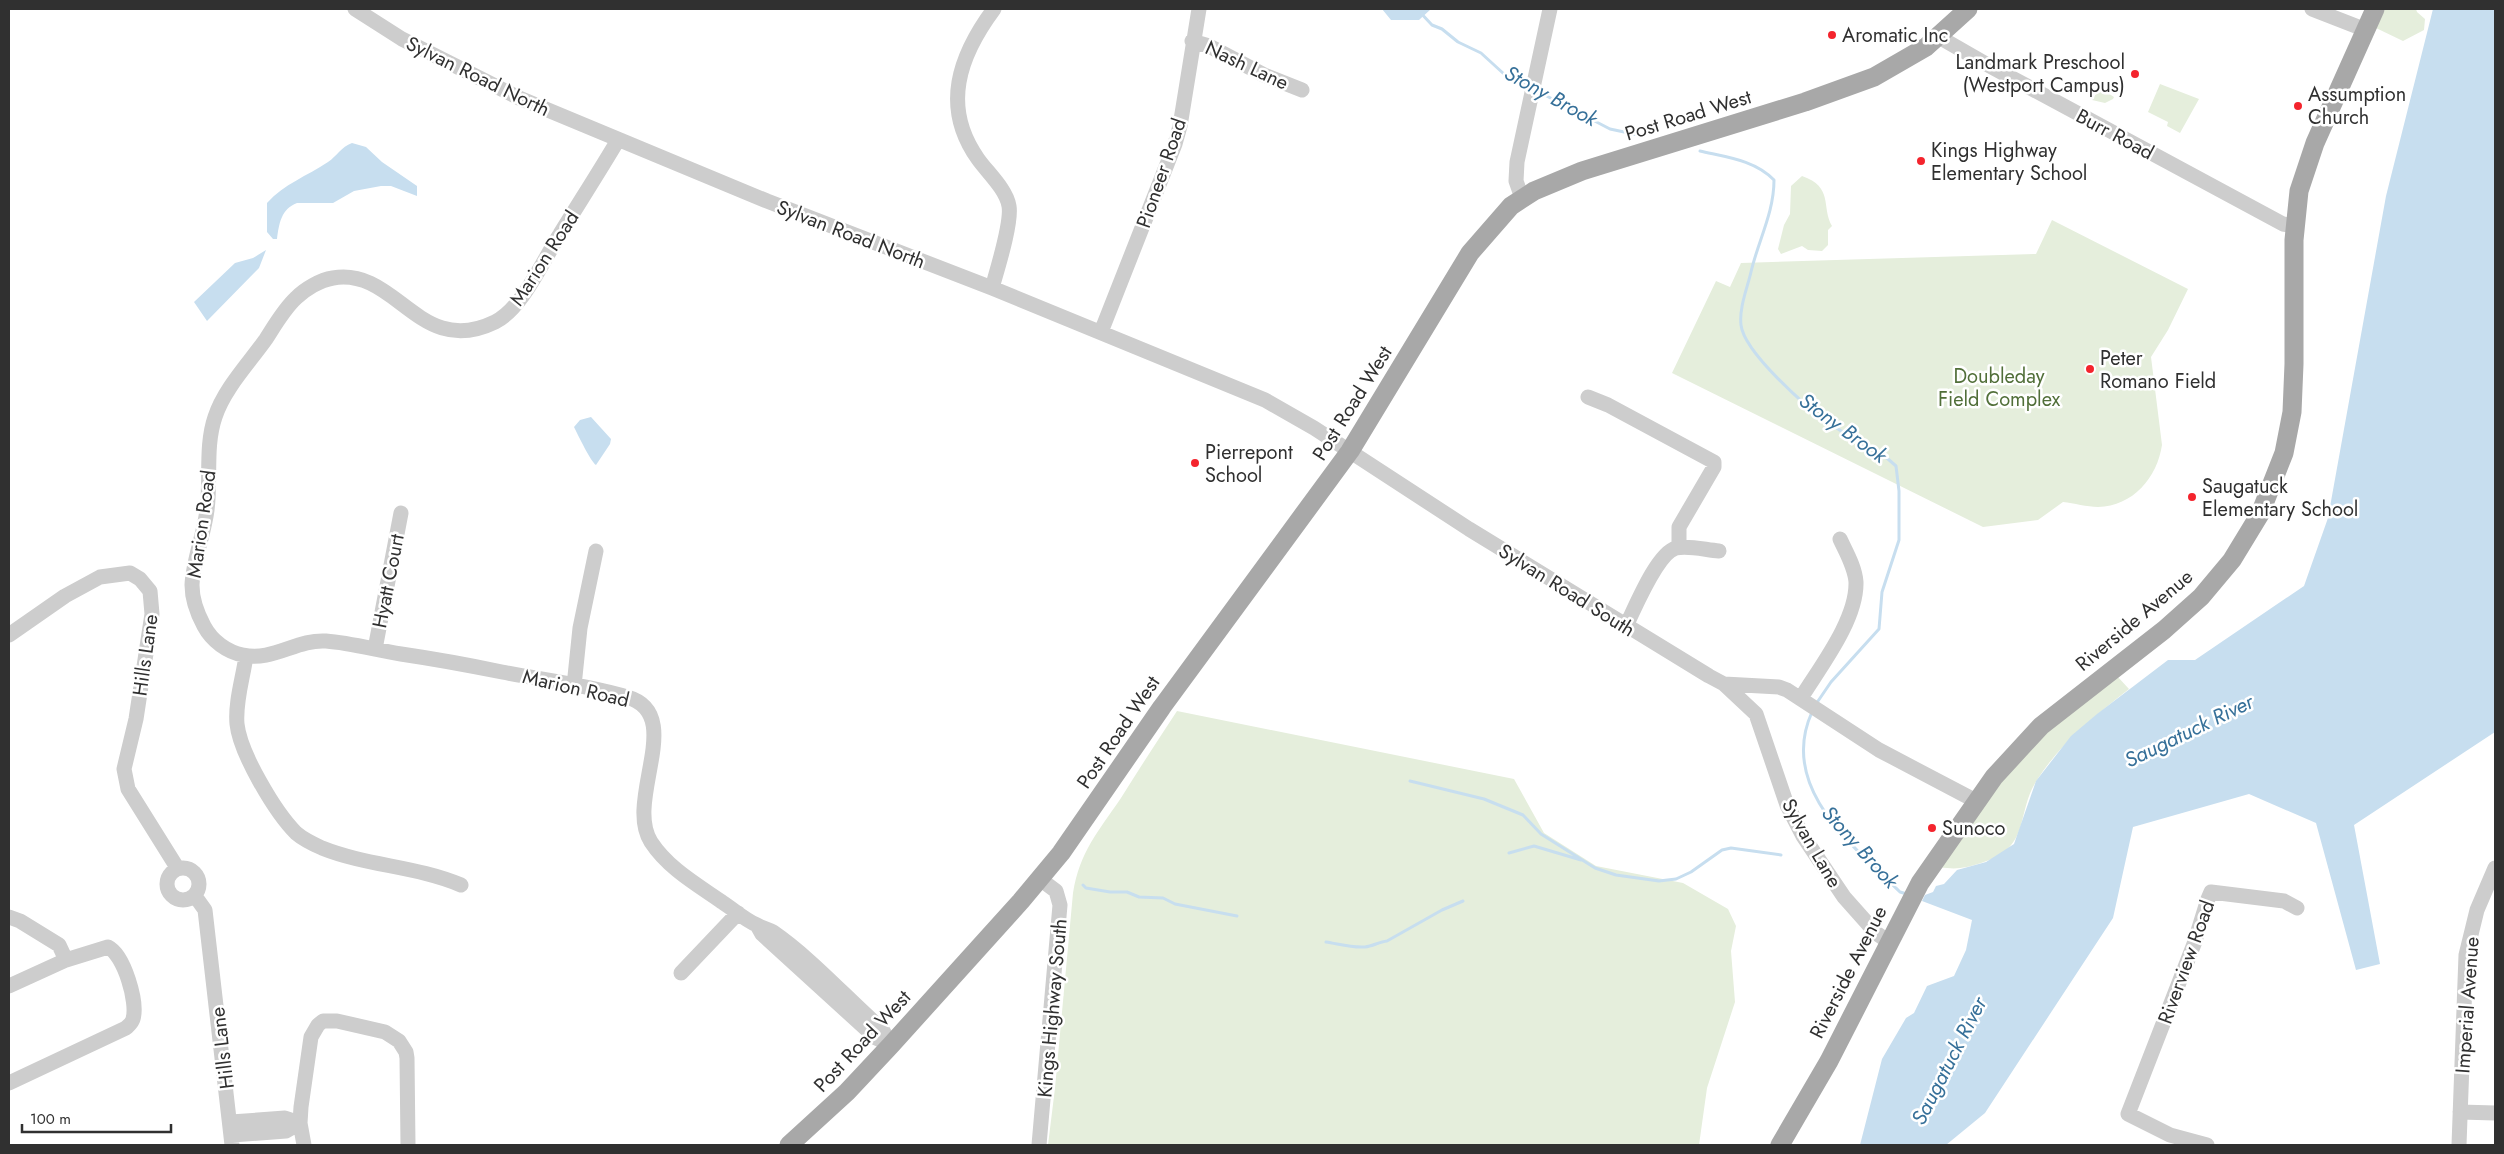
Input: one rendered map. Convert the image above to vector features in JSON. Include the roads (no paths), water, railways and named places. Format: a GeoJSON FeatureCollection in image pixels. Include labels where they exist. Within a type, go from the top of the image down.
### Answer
{"type":"FeatureCollection","features":[{"type":"Feature","properties":{"kind":"main road","name":"Post Road West"},"geometry":{"type":"LineString","coordinates":[[789,1145],[834,1106],[1040,879],[1091,812],[1177,686],[1350,451],[1470,253],[1501,215],[1522,198],[1582,172],[1852,86],[1896,66],[1940,37],[1968,9]]}},
{"type":"Feature","properties":{"kind":"main road","name":"Riverside Avenue"},"geometry":{"type":"LineString","coordinates":[[1780,1145],[1829,1061],[1888,942],[1935,858],[2004,764],[2041,726],[2164,630],[2201,598],[2232,560],[2249,534],[2278,472],[2291,421],[2294,379],[2294,226],[2299,191],[2308,162],[2375,9]]}},
{"type":"Feature","properties":{"kind":"street","name":"Sylvan Road North"},"geometry":{"type":"LineString","coordinates":[[355,9],[402,39],[493,86],[773,204],[992,288],[1259,397],[1350,451]]}},
{"type":"Feature","properties":{"kind":"street"},"geometry":{"type":"LineString","coordinates":[[992,288],[1010,209],[1004,193],[967,141],[959,120],[957,102],[958,89],[968,52],[978,30],[994,9]]}},
{"type":"Feature","properties":{"kind":"street","name":"Pioneer Road"},"geometry":{"type":"LineString","coordinates":[[1101,332],[1175,144],[1184,106],[1192,41],[1199,9]]}},
{"type":"Feature","properties":{"kind":"street"},"geometry":{"type":"LineString","coordinates":[[1522,198],[1516,181],[1516,171],[1550,9]]}},
{"type":"Feature","properties":{"kind":"street"},"geometry":{"type":"LineString","coordinates":[[2312,9],[2366,30]]}},
{"type":"Feature","properties":{"kind":"street","name":"Burr Road"},"geometry":{"type":"LineString","coordinates":[[1940,37],[1973,58],[2200,180],[2283,224],[2294,226]]}},
{"type":"Feature","properties":{"kind":"street","name":"Nash Lane"},"geometry":{"type":"LineString","coordinates":[[1192,41],[1209,46],[1264,75],[1302,90]]}},
{"type":"Feature","properties":{"kind":"street","name":"Marion Road"},"geometry":{"type":"LineString","coordinates":[[618,140],[532,280],[513,308],[501,320],[474,329],[449,330],[423,320],[362,279],[333,278],[318,283],[304,290],[290,304],[225,397],[214,418],[210,448],[207,513],[193,579],[194,600],[208,633],[224,648],[246,656],[265,655],[319,640],[631,698],[649,710],[655,722],[655,737],[643,805],[647,836],[659,852],[677,870],[757,925],[762,934],[858,1022],[876,1038],[891,1045]]}},
{"type":"Feature","properties":{"kind":"street"},"geometry":{"type":"LineString","coordinates":[[1588,397],[1608,405],[1714,462],[1714,467],[1679,528],[1679,547]]}},
{"type":"Feature","properties":{"kind":"street","name":"Sylvan Road South"},"geometry":{"type":"LineString","coordinates":[[1350,451],[1459,523],[1724,684],[1779,687],[1805,701],[1879,750],[1976,801]]}},
{"type":"Feature","properties":{"kind":"street","name":"Hyatt Court"},"geometry":{"type":"LineString","coordinates":[[375,649],[401,513]]}},
{"type":"Feature","properties":{"kind":"street"},"geometry":{"type":"LineString","coordinates":[[1805,701],[1842,630],[1853,603],[1856,582],[1852,566],[1840,539]]}},
{"type":"Feature","properties":{"kind":"street"},"geometry":{"type":"LineString","coordinates":[[1626,626],[1660,562],[1670,550],[1679,547],[1719,551]]}},
{"type":"Feature","properties":{"kind":"street"},"geometry":{"type":"LineString","coordinates":[[574,686],[580,628],[596,551]]}},
{"type":"Feature","properties":{"kind":"street","name":"Hills Lane"},"geometry":{"type":"LineString","coordinates":[[9,635],[65,596],[100,577],[130,573],[140,579],[150,591],[152,614],[136,719],[124,769],[128,789],[178,869],[189,869],[197,876],[199,886],[195,896],[205,910],[232,1134]]}},
{"type":"Feature","properties":{"kind":"street"},"geometry":{"type":"LineString","coordinates":[[246,656],[238,709],[240,734],[252,765],[278,812],[288,824],[298,834],[324,849],[437,875],[461,885]]}},
{"type":"Feature","properties":{"kind":"street","name":"Sylvan Lane"},"geometry":{"type":"LineString","coordinates":[[1724,684],[1756,714],[1787,805],[1798,828],[1844,897],[1876,933],[1888,942]]}},
{"type":"Feature","properties":{"kind":"street","name":"Sylvan Road South"},"geometry":{"type":"LineString","coordinates":[[1756,714],[1757,700],[1764,692],[1775,691],[1805,701]]}},
{"type":"Feature","properties":{"kind":"street","name":"Imperial Avenue"},"geometry":{"type":"LineString","coordinates":[[2459,1145],[2466,955],[2477,910],[2495,868]]}},
{"type":"Feature","properties":{"kind":"street"},"geometry":{"type":"LineString","coordinates":[[178,869],[168,879],[169,893],[182,900],[195,896]]}},
{"type":"Feature","properties":{"kind":"street","name":"Kings Highway South"},"geometry":{"type":"LineString","coordinates":[[1039,1145],[1060,905],[1056,891],[1040,879]]}},
{"type":"Feature","properties":{"kind":"street","name":"Riverview Road"},"geometry":{"type":"LineString","coordinates":[[2207,1145],[2170,1134],[2128,1114],[2194,944],[2211,892],[2284,901],[2297,908]]}},
{"type":"Feature","properties":{"kind":"street"},"geometry":{"type":"LineString","coordinates":[[680,974],[738,913]]}},
{"type":"Feature","properties":{"kind":"street"},"geometry":{"type":"LineString","coordinates":[[9,917],[20,921],[59,945],[66,960]]}},
{"type":"Feature","properties":{"kind":"street"},"geometry":{"type":"LineString","coordinates":[[9,986],[66,960],[108,947],[115,950],[129,982],[134,1012],[133,1021],[126,1028],[9,1083]]}},
{"type":"Feature","properties":{"kind":"street"},"geometry":{"type":"LineString","coordinates":[[304,1145],[300,1123],[312,1032],[323,1021],[348,1023],[394,1036],[406,1052],[408,1145]]}},
{"type":"Feature","properties":{"kind":"street"},"geometry":{"type":"LineString","coordinates":[[2460,1112],[2495,1113]]}},
{"type":"Feature","properties":{"kind":"street"},"geometry":{"type":"LineString","coordinates":[[232,1134],[286,1131],[300,1123]]}},
{"type":"Feature","properties":{"kind":"water"},"geometry":{"type":"Polygon","coordinates":[[[1382,9],[1431,9],[1419,20],[1391,20],[1382,9]]]}},
{"type":"Feature","properties":{"kind":"water","name":"Saugatuck River"},"geometry":{"type":"Polygon","coordinates":[[[2433,9],[2495,9],[2495,732],[2354,825],[2380,964],[2356,970],[2316,823],[2249,794],[2133,827],[2113,918],[1985,1113],[1946,1145],[1860,1145],[1882,1059],[1906,1018],[1914,1013],[1927,986],[1954,976],[1966,950],[1972,920],[1922,901],[1925,895],[1933,892],[1936,886],[1944,884],[1957,870],[1986,862],[2014,844],[2036,781],[2071,736],[2097,714],[2168,660],[2195,660],[2304,586],[2328,518],[2386,196],[2433,9]]]}},
{"type":"Feature","properties":{"kind":"water"},"geometry":{"type":"Polygon","coordinates":[[[352,143],[366,147],[382,162],[417,186],[417,196],[391,186],[381,186],[354,191],[333,203],[297,203],[284,213],[277,239],[273,239],[267,232],[267,203],[281,191],[328,162],[352,143]]]}},
{"type":"Feature","properties":{"kind":"water"},"geometry":{"type":"Polygon","coordinates":[[[266,250],[259,268],[207,321],[194,302],[235,263],[253,258],[266,250]]]}},
{"type":"Feature","properties":{"kind":"water"},"geometry":{"type":"Polygon","coordinates":[[[591,417],[611,439],[610,444],[596,465],[574,427],[580,420],[591,417]]]}},
{"type":"Feature","properties":{"kind":"waterway","name":"Stony Brook"},"geometry":{"type":"LineString","coordinates":[[1417,9],[1432,25],[1442,29],[1458,42],[1481,53],[1504,74],[1529,87]]}},
{"type":"Feature","properties":{"kind":"waterway","name":"Stony Brook"},"geometry":{"type":"LineString","coordinates":[[1537,91],[1610,129],[1643,136]]}},
{"type":"Feature","properties":{"kind":"waterway","name":"Stony Brook"},"geometry":{"type":"LineString","coordinates":[[1700,151],[1749,164],[1766,173],[1774,180],[1769,215],[1754,260],[1741,312],[1741,325],[1753,349],[1764,364],[1819,415],[1896,466],[1899,491],[1899,540],[1882,592],[1879,629],[1831,682],[1816,704]]}},
{"type":"Feature","properties":{"kind":"waterway","name":"Stony Brook"},"geometry":{"type":"LineString","coordinates":[[1812,712],[1804,739],[1805,765],[1812,790],[1825,812],[1861,855],[1900,892],[1907,894]]}},
{"type":"Feature","properties":{"kind":"waterway"},"geometry":{"type":"LineString","coordinates":[[1410,781],[1484,799],[1523,815],[1541,834],[1595,868],[1616,875],[1659,881],[1676,879],[1691,872],[1722,850],[1731,848],[1781,855]]}},
{"type":"Feature","properties":{"kind":"waterway"},"geometry":{"type":"LineString","coordinates":[[1509,853],[1534,846],[1581,860]]}},
{"type":"Feature","properties":{"kind":"waterway"},"geometry":{"type":"LineString","coordinates":[[1083,885],[1086,888],[1110,892],[1127,892],[1139,897],[1163,898],[1175,904],[1237,916]]}},
{"type":"Feature","properties":{"kind":"waterway"},"geometry":{"type":"LineString","coordinates":[[1326,942],[1360,947],[1387,941],[1442,910],[1463,901]]}},
{"type":"Feature","properties":{"kind":"place","name":"Aromatic Inc"},"geometry":{"type":"Point","coordinates":[1832,35]}},
{"type":"Feature","properties":{"kind":"place","name":"Landmark Preschool (Westport Campus)"},"geometry":{"type":"Point","coordinates":[2135,74]}},
{"type":"Feature","properties":{"kind":"place","name":"Assumption Church"},"geometry":{"type":"Point","coordinates":[2298,106]}},
{"type":"Feature","properties":{"kind":"place","name":"Kings Highway Elementary School"},"geometry":{"type":"Point","coordinates":[1921,161]}},
{"type":"Feature","properties":{"kind":"place","name":"Peter Romano Field"},"geometry":{"type":"Point","coordinates":[2090,369]}},
{"type":"Feature","properties":{"kind":"place","name":"Pierrepont School"},"geometry":{"type":"Point","coordinates":[1195,463]}},
{"type":"Feature","properties":{"kind":"place","name":"Saugatuck Elementary School"},"geometry":{"type":"Point","coordinates":[2192,497]}},
{"type":"Feature","properties":{"kind":"place","name":"Sunoco"},"geometry":{"type":"Point","coordinates":[1932,828]}},
{"type":"Feature","properties":{"kind":"park label","name":"Doubleday Field Complex"},"geometry":{"type":"Point","coordinates":[1999,388]}}]}
